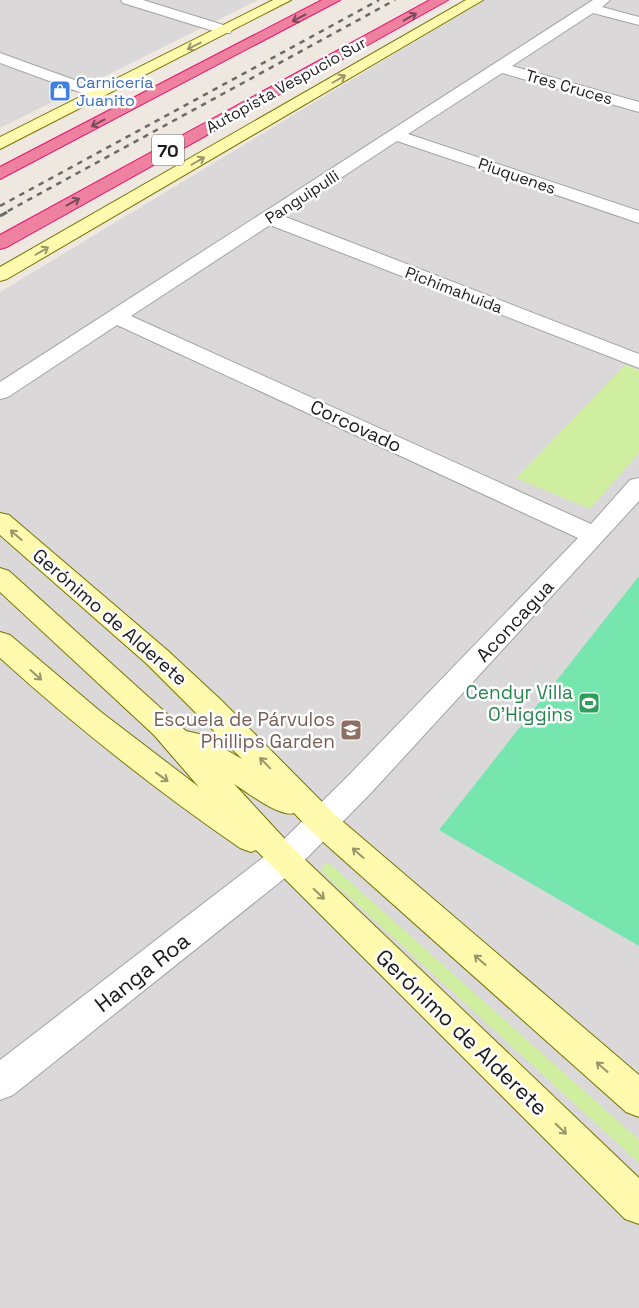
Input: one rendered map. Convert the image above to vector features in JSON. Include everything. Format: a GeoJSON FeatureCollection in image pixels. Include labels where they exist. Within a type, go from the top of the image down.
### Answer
{"type":"FeatureCollection","features":[{"type":"Feature","properties":{"kind":"highway"},"geometry":{"type":"LineString","coordinates":[[0,174],[333,0]]}},
{"type":"Feature","properties":{"kind":"highway","name":"Autopista Vespucio Sur"},"geometry":{"type":"LineString","coordinates":[[0,242],[441,0]]}},
{"type":"Feature","properties":{"kind":"highway"},"geometry":{"type":"LineString","coordinates":[[0,153],[183,66],[265,36]]}},
{"type":"Feature","properties":{"kind":"main road"},"geometry":{"type":"LineString","coordinates":[[0,144],[284,0]]}},
{"type":"Feature","properties":{"kind":"main road"},"geometry":{"type":"LineString","coordinates":[[0,275],[476,0]]}},
{"type":"Feature","properties":{"kind":"main road","name":"Gerónimo de Alderete"},"geometry":{"type":"LineString","coordinates":[[0,521],[158,657],[323,822],[639,1099]]}},
{"type":"Feature","properties":{"kind":"main road","name":"Gerónimo de Alderete"},"geometry":{"type":"LineString","coordinates":[[0,577],[164,727],[284,860],[639,1205]]}},
{"type":"Feature","properties":{"kind":"main road","name":"Gerónimo de Alderete"},"geometry":{"type":"LineString","coordinates":[[0,642],[64,700],[138,759],[206,809],[284,860]]}},
{"type":"Feature","properties":{"kind":"main road","name":"Gerónimo de Alderete"},"geometry":{"type":"LineString","coordinates":[[164,727],[323,822]]}},
{"type":"Feature","properties":{"kind":"street"},"geometry":{"type":"LineString","coordinates":[[128,0],[225,30]]}},
{"type":"Feature","properties":{"kind":"street"},"geometry":{"type":"LineString","coordinates":[[597,4],[639,21]]}},
{"type":"Feature","properties":{"kind":"street","name":"Panguipulli"},"geometry":{"type":"LineString","coordinates":[[0,392],[597,4]]}},
{"type":"Feature","properties":{"kind":"street"},"geometry":{"type":"LineString","coordinates":[[0,58],[99,94]]}},
{"type":"Feature","properties":{"kind":"street","name":"Tres Cruces"},"geometry":{"type":"LineString","coordinates":[[498,67],[639,107]]}},
{"type":"Feature","properties":{"kind":"street","name":"Piuquenes"},"geometry":{"type":"LineString","coordinates":[[395,135],[639,217]]}},
{"type":"Feature","properties":{"kind":"street","name":"Pichimahuida"},"geometry":{"type":"LineString","coordinates":[[270,218],[639,362]]}},
{"type":"Feature","properties":{"kind":"street","name":"Corcovado"},"geometry":{"type":"LineString","coordinates":[[117,317],[595,536]]}},
{"type":"Feature","properties":{"kind":"street","name":"Aconcagua"},"geometry":{"type":"LineString","coordinates":[[284,860],[323,822],[595,536],[639,486]]}},
{"type":"Feature","properties":{"kind":"street","name":"Hanga Roa"},"geometry":{"type":"LineString","coordinates":[[0,1082],[284,860]]}},
{"type":"Feature","properties":{"kind":"shaded area"},"geometry":{"type":"Polygon","coordinates":[[[0,0],[258,0],[0,128],[0,0]]]}},
{"type":"Feature","properties":{"kind":"shaded area"},"geometry":{"type":"Polygon","coordinates":[[[484,0],[639,0],[639,1308],[0,1308],[0,292],[484,0]]]}},
{"type":"Feature","properties":{"kind":"green space"},"geometry":{"type":"Polygon","coordinates":[[[625,365],[639,370],[639,453],[590,509],[516,478],[625,365]]]}},
{"type":"Feature","properties":{"kind":"green space","name":"Cendyr Villa O'Higgins"},"geometry":{"type":"Polygon","coordinates":[[[639,576],[639,946],[439,830],[639,576]]]}},
{"type":"Feature","properties":{"kind":"green space"},"geometry":{"type":"Polygon","coordinates":[[[326,863],[330,864],[639,1140],[639,1163],[322,872],[321,869],[326,863]]]}},
{"type":"Feature","properties":{"kind":"railway"},"geometry":{"type":"LineString","coordinates":[[0,206],[379,0]]}},
{"type":"Feature","properties":{"kind":"railway"},"geometry":{"type":"LineString","coordinates":[[8,211],[395,0]]}},
{"type":"Feature","properties":{"kind":"railway"},"geometry":{"type":"LineString","coordinates":[[0,216],[11,210]]}},
{"type":"Feature","properties":{"kind":"place","name":"Carnicería Juanito"},"geometry":{"type":"Point","coordinates":[60,91]}},
{"type":"Feature","properties":{"kind":"place","name":"Cendyr Villa O'Higgins"},"geometry":{"type":"Point","coordinates":[589,703]}},
{"type":"Feature","properties":{"kind":"place","name":"Escuela de Párvulos Phillips Garden"},"geometry":{"type":"Point","coordinates":[351,730]}}]}
